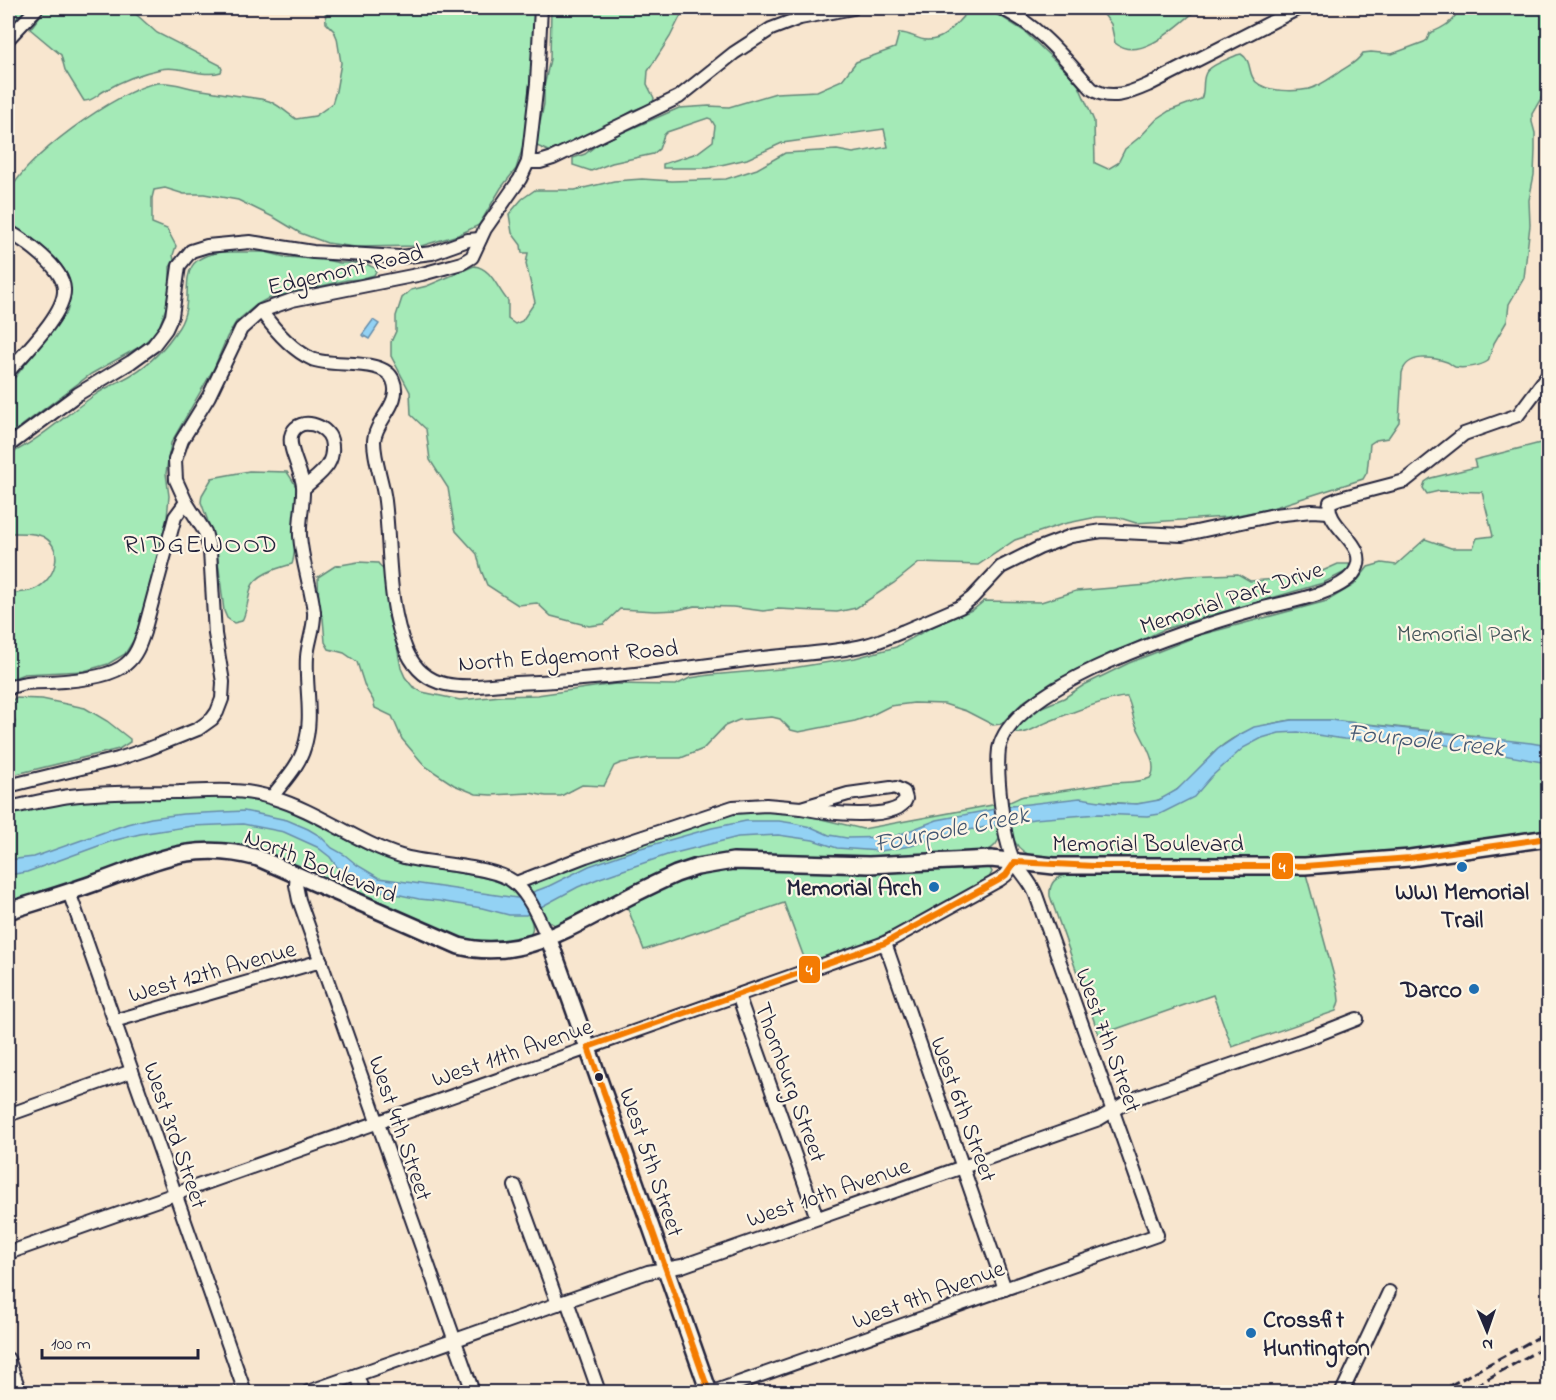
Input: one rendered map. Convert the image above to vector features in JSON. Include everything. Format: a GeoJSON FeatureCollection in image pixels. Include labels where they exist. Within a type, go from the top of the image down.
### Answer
{"type":"FeatureCollection","features":[{"type":"Feature","properties":{"kind":"street"},"geometry":{"type":"LineString","coordinates":[[8,39],[37,8]]}},
{"type":"Feature","properties":{"kind":"street","name":"Edgemont Road"},"geometry":{"type":"LineString","coordinates":[[8,786],[118,759],[148,749],[198,729],[212,719],[217,712],[222,699],[224,682],[216,634],[210,551],[200,522],[180,489],[175,471],[177,450],[209,396],[236,338],[247,322],[261,311],[292,300],[393,281],[462,264],[472,257],[492,218],[520,179],[528,162],[537,83],[541,8]]}},
{"type":"Feature","properties":{"kind":"street"},"geometry":{"type":"LineString","coordinates":[[528,162],[540,162],[554,158],[665,105],[692,88],[734,53],[771,29],[801,18],[853,8]]}},
{"type":"Feature","properties":{"kind":"street"},"geometry":{"type":"LineString","coordinates":[[1000,8],[1017,16],[1038,32],[1092,89],[1099,93],[1112,95],[1129,93],[1148,86],[1299,8]]}},
{"type":"Feature","properties":{"kind":"street"},"geometry":{"type":"LineString","coordinates":[[8,231],[50,264],[59,275],[64,289],[63,301],[57,314],[8,372]]}},
{"type":"Feature","properties":{"kind":"street"},"geometry":{"type":"LineString","coordinates":[[8,446],[78,394],[153,346],[166,329],[172,316],[179,266],[191,251],[207,246],[250,242],[314,252],[400,257],[432,253],[468,240],[480,239]]}},
{"type":"Feature","properties":{"kind":"street","name":"North Edgemont Road"},"geometry":{"type":"LineString","coordinates":[[261,311],[276,330],[309,358],[324,363],[377,367],[391,376],[394,381],[391,407],[374,439],[386,505],[391,580],[400,630],[409,656],[420,672],[436,681],[467,686],[598,678],[833,651],[880,640],[960,607],[972,598],[1001,567],[1039,548],[1071,536],[1102,531],[1182,535],[1274,515],[1329,512]]}},
{"type":"Feature","properties":{"kind":"street"},"geometry":{"type":"LineString","coordinates":[[1329,512],[1330,502],[1335,499],[1405,481],[1464,434],[1518,415],[1548,375]]}},
{"type":"Feature","properties":{"kind":"street"},"geometry":{"type":"LineString","coordinates":[[272,797],[301,757],[307,735],[309,705],[307,658],[314,614],[300,536],[304,488],[291,447],[291,436],[296,428],[303,425],[315,425],[322,427],[329,435],[332,456],[326,468],[304,488]]}},
{"type":"Feature","properties":{"kind":"street"},"geometry":{"type":"LineString","coordinates":[[8,689],[24,683],[102,674],[115,671],[128,663],[140,644],[144,632],[175,517],[186,502]]}},
{"type":"Feature","properties":{"kind":"street","name":"Memorial Park Drive"},"geometry":{"type":"LineString","coordinates":[[1015,862],[1008,845],[998,768],[1001,743],[1017,719],[1072,680],[1168,637],[1318,593],[1345,581],[1356,568],[1357,552],[1329,512]]}},
{"type":"Feature","properties":{"kind":"street"},"geometry":{"type":"LineString","coordinates":[[8,808],[70,796],[115,793],[224,791],[254,793],[291,804],[386,851],[415,860],[497,874],[520,889],[586,856],[733,807],[766,805],[832,812],[891,812],[902,807],[906,799],[904,792],[893,788],[832,798],[801,808]]}},
{"type":"Feature","properties":{"kind":"street","name":"Memorial Boulevard"},"geometry":{"type":"LineString","coordinates":[[549,942],[655,884],[687,871],[714,864],[753,861],[869,865],[981,860],[1094,866],[1315,865],[1410,858],[1548,838]]}},
{"type":"Feature","properties":{"kind":"street","name":"North Boulevard"},"geometry":{"type":"LineString","coordinates":[[8,911],[164,858],[210,850],[243,854],[297,875],[444,940],[472,949],[491,951],[549,942]]}},
{"type":"Feature","properties":{"kind":"street","name":"West 11th Avenue"},"geometry":{"type":"LineString","coordinates":[[8,1252],[885,943],[999,880],[1006,875],[1015,862]]}},
{"type":"Feature","properties":{"kind":"street","name":"West 7th Street"},"geometry":{"type":"LineString","coordinates":[[1015,862],[1036,895],[1157,1235]]}},
{"type":"Feature","properties":{"kind":"street","name":"West 4th Street"},"geometry":{"type":"LineString","coordinates":[[297,875],[299,900],[473,1392]]}},
{"type":"Feature","properties":{"kind":"street","name":"West 5th Street"},"geometry":{"type":"LineString","coordinates":[[520,889],[549,942],[711,1392]]}},
{"type":"Feature","properties":{"kind":"street","name":"West 3rd Street"},"geometry":{"type":"LineString","coordinates":[[69,891],[245,1392]]}},
{"type":"Feature","properties":{"kind":"street","name":"West 6th Street"},"geometry":{"type":"LineString","coordinates":[[885,943],[1005,1289]]}},
{"type":"Feature","properties":{"kind":"street","name":"West 12th Avenue"},"geometry":{"type":"LineString","coordinates":[[114,1021],[321,961]]}},
{"type":"Feature","properties":{"kind":"street","name":"Thornburg Street"},"geometry":{"type":"LineString","coordinates":[[738,994],[817,1218]]}},
{"type":"Feature","properties":{"kind":"street","name":"West 10th Avenue"},"geometry":{"type":"LineString","coordinates":[[308,1392],[648,1272],[682,1266],[1099,1119],[1130,1100],[1357,1019]]}},
{"type":"Feature","properties":{"kind":"street"},"geometry":{"type":"LineString","coordinates":[[8,1115],[132,1071]]}},
{"type":"Feature","properties":{"kind":"street"},"geometry":{"type":"LineString","coordinates":[[515,1186],[599,1392]]}},
{"type":"Feature","properties":{"kind":"street","name":"West 9th Avenue"},"geometry":{"type":"LineString","coordinates":[[711,1392],[1157,1235]]}},
{"type":"Feature","properties":{"kind":"street"},"geometry":{"type":"LineString","coordinates":[[1342,1392],[1389,1292]]}},
{"type":"Feature","properties":{"kind":"street"},"geometry":{"type":"LineString","coordinates":[[8,1359],[20,1392]]}},
{"type":"Feature","properties":{"kind":"street"},"geometry":{"type":"LineString","coordinates":[[357,1375],[363,1392]]}},
{"type":"Feature","properties":{"kind":"green space"},"geometry":{"type":"Polygon","coordinates":[[[8,8],[28,8],[8,32],[8,8]]]}},
{"type":"Feature","properties":{"kind":"green space"},"geometry":{"type":"Polygon","coordinates":[[[46,8],[129,8],[157,33],[220,65],[221,72],[206,74],[169,68],[161,69],[124,81],[84,101],[65,70],[61,55],[30,29],[46,8]]]}},
{"type":"Feature","properties":{"kind":"green space"},"geometry":{"type":"Polygon","coordinates":[[[325,8],[534,8],[534,51],[526,133],[521,153],[516,169],[501,188],[479,225],[458,235],[421,246],[355,247],[327,243],[300,233],[238,200],[204,194],[184,194],[165,188],[154,190],[152,223],[167,229],[176,246],[174,260],[170,267],[170,293],[158,330],[141,346],[91,374],[8,436],[8,386],[67,312],[70,299],[68,277],[57,261],[50,253],[15,228],[10,221],[7,200],[16,182],[30,165],[72,128],[120,98],[157,83],[266,100],[296,119],[315,116],[332,104],[341,63],[337,38],[326,23],[325,8]]]}},
{"type":"Feature","properties":{"kind":"green space"},"geometry":{"type":"Polygon","coordinates":[[[551,8],[690,8],[680,17],[648,71],[647,84],[654,98],[653,103],[634,110],[561,148],[548,151],[537,146],[537,137],[550,59],[551,8]]]}},
{"type":"Feature","properties":{"kind":"green space"},"geometry":{"type":"Polygon","coordinates":[[[973,8],[981,8],[1002,17],[1024,31],[1069,74],[1079,86],[1094,121],[1095,163],[1108,169],[1118,163],[1125,149],[1157,119],[1169,111],[1201,99],[1207,72],[1237,55],[1241,54],[1245,57],[1253,79],[1261,85],[1289,91],[1303,90],[1324,82],[1354,62],[1363,53],[1392,54],[1424,42],[1430,33],[1451,20],[1460,8],[1493,10],[1548,8],[1548,86],[1532,114],[1535,133],[1534,175],[1529,200],[1530,225],[1524,278],[1509,304],[1507,321],[1494,343],[1488,361],[1477,366],[1463,368],[1428,358],[1409,362],[1402,373],[1399,422],[1388,438],[1376,440],[1370,444],[1367,472],[1363,479],[1269,509],[1227,517],[1136,523],[1117,517],[1097,517],[1063,524],[1015,540],[978,565],[919,563],[856,608],[837,612],[778,609],[763,611],[695,606],[678,610],[655,611],[620,609],[604,624],[589,626],[551,616],[537,603],[518,605],[487,585],[477,554],[456,531],[448,488],[430,460],[426,429],[411,415],[410,392],[391,356],[391,342],[396,331],[396,316],[402,298],[411,290],[427,286],[474,266],[490,275],[508,301],[508,319],[515,324],[522,321],[535,302],[526,264],[528,253],[522,253],[521,245],[512,233],[509,214],[522,199],[535,190],[575,190],[614,181],[642,179],[672,181],[726,179],[757,169],[785,153],[837,150],[853,153],[888,147],[884,129],[782,143],[747,159],[708,168],[663,168],[663,164],[697,153],[713,141],[715,126],[708,118],[667,132],[659,149],[653,154],[612,163],[591,171],[573,165],[573,158],[585,154],[598,144],[679,108],[729,107],[776,93],[817,91],[842,80],[856,62],[895,48],[899,33],[923,40],[942,37],[973,8]]]}},
{"type":"Feature","properties":{"kind":"green space"},"geometry":{"type":"Polygon","coordinates":[[[1099,8],[1199,8],[1160,39],[1148,45],[1125,48],[1115,43],[1111,24],[1099,8]]]}},
{"type":"Feature","properties":{"kind":"green space"},"geometry":{"type":"Polygon","coordinates":[[[222,252],[265,252],[285,257],[320,259],[340,263],[364,263],[377,269],[374,275],[360,279],[267,299],[236,322],[214,368],[171,443],[166,473],[169,496],[167,518],[143,614],[133,641],[125,654],[108,664],[84,671],[24,674],[8,680],[8,593],[29,591],[42,585],[52,572],[56,557],[51,543],[40,535],[8,533],[8,455],[42,435],[99,392],[138,371],[164,348],[179,327],[184,315],[190,270],[195,262],[205,256],[222,252]]]}},
{"type":"Feature","properties":{"kind":"green space","name":"Memorial Park"},"geometry":{"type":"Polygon","coordinates":[[[1548,441],[1548,829],[1397,851],[1313,857],[1038,858],[1021,850],[1013,837],[1007,802],[1024,796],[1145,780],[1150,778],[1153,765],[1127,697],[1089,706],[1028,731],[1014,733],[1021,724],[1042,707],[1064,698],[1084,685],[1129,663],[1200,635],[1327,601],[1354,585],[1368,567],[1382,563],[1396,565],[1425,539],[1451,548],[1473,548],[1477,538],[1493,536],[1482,492],[1439,491],[1427,494],[1423,488],[1425,482],[1431,478],[1476,467],[1474,460],[1548,441]],[[1292,720],[1262,726],[1243,733],[1224,744],[1177,790],[1153,802],[1129,804],[1097,801],[1155,809],[1264,733],[1295,726],[1479,736],[1330,720],[1292,720]]]}},
{"type":"Feature","properties":{"kind":"green space"},"geometry":{"type":"Polygon","coordinates":[[[249,471],[287,472],[298,493],[295,541],[292,564],[258,578],[251,588],[242,621],[234,623],[227,618],[224,611],[216,544],[201,502],[202,495],[212,478],[249,471]]]}},
{"type":"Feature","properties":{"kind":"green space"},"geometry":{"type":"Polygon","coordinates":[[[358,562],[378,563],[385,572],[388,616],[405,677],[412,686],[422,692],[460,700],[537,695],[615,684],[676,685],[690,678],[792,668],[855,658],[896,647],[930,628],[974,609],[984,601],[1041,602],[1076,591],[1148,585],[1187,576],[1238,574],[1250,581],[1318,573],[1338,564],[1349,564],[1350,567],[1347,571],[1323,583],[1165,629],[1114,651],[1054,681],[1023,702],[1001,724],[993,725],[966,711],[944,704],[914,703],[890,706],[855,721],[799,732],[791,730],[780,719],[772,717],[739,720],[725,726],[703,749],[681,758],[650,758],[621,763],[614,766],[604,786],[582,785],[561,796],[546,796],[530,793],[476,794],[454,785],[425,766],[402,739],[392,716],[375,708],[357,662],[344,653],[329,649],[325,642],[323,618],[319,609],[318,577],[335,566],[358,562]]]}},
{"type":"Feature","properties":{"kind":"green space"},"geometry":{"type":"Polygon","coordinates":[[[15,698],[42,699],[85,708],[107,721],[130,739],[130,742],[119,749],[8,776],[8,731],[15,722],[10,703],[15,698]]]}},
{"type":"Feature","properties":{"kind":"green space"},"geometry":{"type":"Polygon","coordinates":[[[228,796],[282,807],[366,850],[392,860],[482,877],[504,884],[514,893],[527,912],[532,925],[531,934],[524,940],[513,942],[486,943],[463,940],[242,848],[72,884],[8,904],[8,814],[71,801],[228,796]]]}},
{"type":"Feature","properties":{"kind":"green space"},"geometry":{"type":"Polygon","coordinates":[[[998,804],[1000,837],[987,851],[884,859],[755,855],[614,898],[556,926],[546,920],[528,888],[529,885],[589,861],[737,811],[755,810],[800,814],[863,829],[998,804]]]}},
{"type":"Feature","properties":{"kind":"green space"},"geometry":{"type":"Polygon","coordinates":[[[986,866],[992,872],[989,878],[899,928],[806,963],[784,903],[644,950],[626,904],[681,878],[728,867],[986,866]]]}},
{"type":"Feature","properties":{"kind":"green space"},"geometry":{"type":"Polygon","coordinates":[[[1306,874],[1338,991],[1339,1001],[1336,1011],[1232,1047],[1213,995],[1099,1035],[1050,896],[1056,879],[1067,875],[1306,874]]]}},
{"type":"Feature","properties":{"kind":"water"},"geometry":{"type":"Polygon","coordinates":[[[373,320],[379,324],[369,339],[362,335],[373,320]]]}},
{"type":"Feature","properties":{"kind":"water","name":"Fourpole Creek"},"geometry":{"type":"Polygon","coordinates":[[[1292,720],[1330,720],[1531,743],[1548,746],[1548,763],[1435,743],[1344,739],[1298,732],[1279,733],[1262,738],[1243,748],[1211,777],[1194,797],[1160,814],[1147,816],[1099,814],[1034,819],[945,834],[911,846],[880,851],[837,848],[813,840],[778,835],[738,837],[667,855],[600,878],[526,915],[509,915],[482,908],[377,890],[337,867],[330,857],[317,847],[284,832],[243,824],[192,826],[140,834],[112,841],[27,872],[8,875],[8,860],[34,857],[127,824],[183,814],[244,811],[287,820],[308,829],[320,836],[332,848],[379,878],[517,898],[549,886],[589,866],[641,848],[746,821],[792,823],[811,827],[829,835],[847,838],[893,837],[937,820],[1011,806],[1080,798],[1137,804],[1159,800],[1177,790],[1218,749],[1239,735],[1254,727],[1292,720]]]}},
{"type":"Feature","properties":{"kind":"railway"},"geometry":{"type":"LineString","coordinates":[[1438,1392],[1548,1332]]}},
{"type":"Feature","properties":{"kind":"railway"},"geometry":{"type":"LineString","coordinates":[[1464,1392],[1548,1345]]}},
{"type":"Feature","properties":{"kind":"transit line","name":"4"},"geometry":{"type":"LineString","coordinates":[[1015,862],[1094,866],[1305,866],[1410,858],[1548,838]]}},
{"type":"Feature","properties":{"kind":"transit line","name":"4"},"geometry":{"type":"LineString","coordinates":[[588,1047],[885,943],[999,880],[1006,875],[1015,862]]}},
{"type":"Feature","properties":{"kind":"transit line","name":"4"},"geometry":{"type":"LineString","coordinates":[[588,1047],[709,1392]]}},
{"type":"Feature","properties":{"kind":"place","name":"WWI Memorial Trail"},"geometry":{"type":"Point","coordinates":[1462,867]}},
{"type":"Feature","properties":{"kind":"place","name":"Memorial Arch"},"geometry":{"type":"Point","coordinates":[934,887]}},
{"type":"Feature","properties":{"kind":"place","name":"Darco"},"geometry":{"type":"Point","coordinates":[1474,989]}},
{"type":"Feature","properties":{"kind":"place","name":"Crossfit Huntington"},"geometry":{"type":"Point","coordinates":[1251,1333]}},
{"type":"Feature","properties":{"kind":"district","name":"RIDGEWOOD"},"geometry":{"type":"Point","coordinates":[201,543]}}]}
